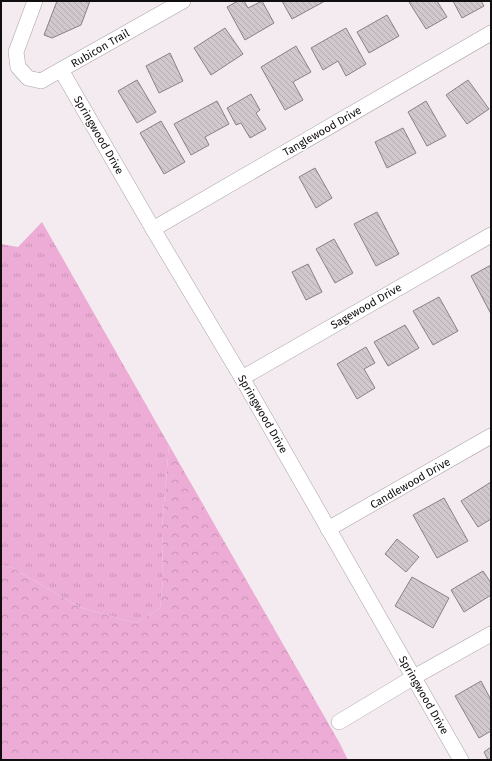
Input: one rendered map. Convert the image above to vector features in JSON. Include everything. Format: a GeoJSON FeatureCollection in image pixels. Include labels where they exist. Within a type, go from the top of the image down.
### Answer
{"type":"FeatureCollection","features":[{"type":"Feature","properties":{"kind":"street","name":"Rubicon Trail"},"geometry":{"type":"LineString","coordinates":[[35,1],[16,52],[18,67],[28,78],[41,81],[183,1]]}},
{"type":"Feature","properties":{"kind":"street","name":"Tanglewood Drive"},"geometry":{"type":"LineString","coordinates":[[153,229],[491,33]]}},
{"type":"Feature","properties":{"kind":"street","name":"Springwood Drive"},"geometry":{"type":"LineString","coordinates":[[61,70],[153,229],[242,378],[461,760]]}},
{"type":"Feature","properties":{"kind":"street","name":"Sagewood Drive"},"geometry":{"type":"LineString","coordinates":[[242,378],[491,234]]}},
{"type":"Feature","properties":{"kind":"street","name":"Candlewood Drive"},"geometry":{"type":"LineString","coordinates":[[328,529],[491,436]]}},
{"type":"Feature","properties":{"kind":"street"},"geometry":{"type":"LineString","coordinates":[[339,722],[414,677],[491,634]]}},
{"type":"Feature","properties":{"kind":"green space"},"geometry":{"type":"Polygon","coordinates":[[[42,222],[169,445],[162,527],[163,580],[160,608],[136,623],[79,607],[13,568],[1,565],[1,244],[18,247],[42,222]]]}},
{"type":"Feature","properties":{"kind":"green space"},"geometry":{"type":"Polygon","coordinates":[[[169,445],[348,760],[1,760],[1,565],[13,568],[79,607],[136,623],[160,608],[163,580],[162,527],[169,445]]]}},
{"type":"Feature","properties":{"kind":"building"},"geometry":{"type":"Polygon","coordinates":[[[57,1],[90,1],[81,25],[52,38],[44,35],[57,1]]]}},
{"type":"Feature","properties":{"kind":"building"},"geometry":{"type":"Polygon","coordinates":[[[238,1],[244,1],[248,8],[262,1],[274,23],[245,40],[227,7],[238,1]]]}},
{"type":"Feature","properties":{"kind":"building"},"geometry":{"type":"Polygon","coordinates":[[[282,1],[325,1],[292,19],[282,1]]]}},
{"type":"Feature","properties":{"kind":"building"},"geometry":{"type":"Polygon","coordinates":[[[437,1],[447,17],[426,29],[409,2],[437,1]]]}},
{"type":"Feature","properties":{"kind":"building"},"geometry":{"type":"Polygon","coordinates":[[[453,1],[481,1],[484,6],[462,18],[453,1]]]}},
{"type":"Feature","properties":{"kind":"building"},"geometry":{"type":"Polygon","coordinates":[[[387,15],[399,36],[369,53],[357,32],[387,15]]]}},
{"type":"Feature","properties":{"kind":"building"},"geometry":{"type":"Polygon","coordinates":[[[225,28],[243,54],[211,75],[194,48],[225,28]]]}},
{"type":"Feature","properties":{"kind":"building"},"geometry":{"type":"Polygon","coordinates":[[[346,28],[366,64],[346,76],[338,61],[323,70],[311,48],[346,28]]]}},
{"type":"Feature","properties":{"kind":"building"},"geometry":{"type":"Polygon","coordinates":[[[296,46],[311,72],[293,82],[303,100],[285,110],[261,67],[296,46]]]}},
{"type":"Feature","properties":{"kind":"building"},"geometry":{"type":"Polygon","coordinates":[[[170,53],[183,81],[159,93],[146,66],[170,53]]]}},
{"type":"Feature","properties":{"kind":"building"},"geometry":{"type":"Polygon","coordinates":[[[137,80],[156,112],[137,123],[118,91],[137,80]]]}},
{"type":"Feature","properties":{"kind":"building"},"geometry":{"type":"Polygon","coordinates":[[[468,80],[489,109],[467,124],[446,95],[468,80]]]}},
{"type":"Feature","properties":{"kind":"building"},"geometry":{"type":"Polygon","coordinates":[[[251,94],[260,110],[256,113],[266,129],[250,138],[241,123],[236,125],[227,108],[251,94]]]}},
{"type":"Feature","properties":{"kind":"building"},"geometry":{"type":"Polygon","coordinates":[[[217,101],[229,124],[205,137],[209,145],[191,155],[174,124],[217,101]]]}},
{"type":"Feature","properties":{"kind":"building"},"geometry":{"type":"Polygon","coordinates":[[[426,101],[446,136],[427,146],[408,112],[426,101]]]}},
{"type":"Feature","properties":{"kind":"building"},"geometry":{"type":"Polygon","coordinates":[[[161,121],[185,162],[164,174],[140,133],[161,121]]]}},
{"type":"Feature","properties":{"kind":"building"},"geometry":{"type":"Polygon","coordinates":[[[403,128],[416,153],[387,168],[375,142],[403,128]]]}},
{"type":"Feature","properties":{"kind":"building"},"geometry":{"type":"Polygon","coordinates":[[[315,168],[332,198],[316,208],[299,177],[315,168]]]}},
{"type":"Feature","properties":{"kind":"building"},"geometry":{"type":"Polygon","coordinates":[[[377,212],[399,254],[376,266],[354,224],[377,212]]]}},
{"type":"Feature","properties":{"kind":"building"},"geometry":{"type":"Polygon","coordinates":[[[334,239],[353,273],[335,283],[316,249],[334,239]]]}},
{"type":"Feature","properties":{"kind":"building"},"geometry":{"type":"Polygon","coordinates":[[[308,264],[322,292],[306,300],[292,272],[308,264]]]}},
{"type":"Feature","properties":{"kind":"building"},"geometry":{"type":"Polygon","coordinates":[[[491,265],[491,314],[471,276],[491,265]]]}},
{"type":"Feature","properties":{"kind":"building"},"geometry":{"type":"Polygon","coordinates":[[[439,297],[458,331],[433,345],[413,311],[439,297]]]}},
{"type":"Feature","properties":{"kind":"building"},"geometry":{"type":"Polygon","coordinates":[[[405,325],[419,348],[388,366],[374,342],[405,325]]]}},
{"type":"Feature","properties":{"kind":"building"},"geometry":{"type":"Polygon","coordinates":[[[366,347],[375,363],[364,369],[375,388],[357,399],[337,364],[366,347]]]}},
{"type":"Feature","properties":{"kind":"building"},"geometry":{"type":"Polygon","coordinates":[[[491,482],[491,519],[478,527],[461,501],[491,482]]]}},
{"type":"Feature","properties":{"kind":"building"},"geometry":{"type":"Polygon","coordinates":[[[444,498],[468,541],[437,558],[413,515],[444,498]]]}},
{"type":"Feature","properties":{"kind":"building"},"geometry":{"type":"Polygon","coordinates":[[[397,539],[419,557],[406,572],[385,554],[397,539]]]}},
{"type":"Feature","properties":{"kind":"building"},"geometry":{"type":"Polygon","coordinates":[[[483,571],[491,583],[491,595],[464,612],[451,590],[483,571]]]}},
{"type":"Feature","properties":{"kind":"building"},"geometry":{"type":"Polygon","coordinates":[[[412,577],[449,598],[433,628],[395,606],[412,577]]]}},
{"type":"Feature","properties":{"kind":"building"},"geometry":{"type":"Polygon","coordinates":[[[481,681],[491,700],[491,731],[479,738],[455,696],[481,681]]]}},
{"type":"Feature","properties":{"kind":"building"},"geometry":{"type":"Polygon","coordinates":[[[491,747],[491,760],[488,760],[484,752],[491,747]]]}}]}
